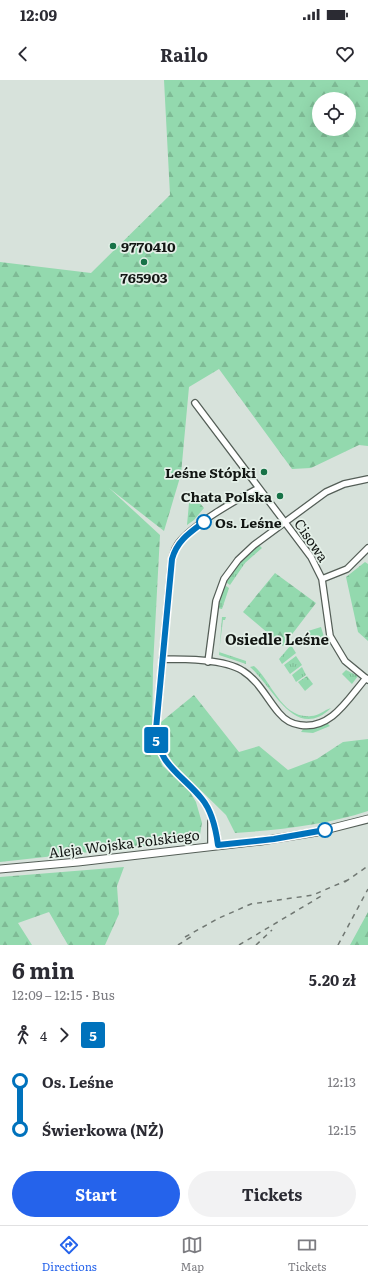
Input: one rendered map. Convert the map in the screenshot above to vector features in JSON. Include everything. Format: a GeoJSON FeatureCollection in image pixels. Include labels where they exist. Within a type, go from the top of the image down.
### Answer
{"type":"FeatureCollection","features":[{"type":"Feature","properties":{"kind":"main road","name":"Aleja Wojska Polskiego"},"geometry":{"type":"LineString","coordinates":[[0,869],[78,862],[292,837],[368,819]]}},
{"type":"Feature","properties":{"kind":"street","name":"Cisowa"},"geometry":{"type":"LineString","coordinates":[[195,403],[311,557],[322,579],[330,636],[345,661],[367,679]]}},
{"type":"Feature","properties":{"kind":"street"},"geometry":{"type":"LineString","coordinates":[[208,662],[214,608],[224,579],[243,555],[326,492],[344,484],[368,479]]}},
{"type":"Feature","properties":{"kind":"street"},"geometry":{"type":"LineString","coordinates":[[215,845],[216,832],[203,800],[166,763],[158,746],[156,729],[171,567],[176,548],[189,533],[232,502],[259,488]]}},
{"type":"Feature","properties":{"kind":"street"},"geometry":{"type":"LineString","coordinates":[[322,579],[347,569],[368,548]]}},
{"type":"Feature","properties":{"kind":"street"},"geometry":{"type":"LineString","coordinates":[[162,659],[227,664],[243,671],[255,681],[283,718],[297,725],[304,726],[319,724],[332,717],[367,679]]}},
{"type":"Feature","properties":{"kind":"green space"},"geometry":{"type":"Polygon","coordinates":[[[164,80],[368,80],[368,446],[359,445],[311,468],[292,469],[219,369],[189,387],[181,474],[164,531],[109,488],[160,535],[153,666],[152,741],[163,766],[190,792],[196,802],[202,823],[199,840],[0,862],[0,262],[91,273],[170,195],[164,80]]]}},
{"type":"Feature","properties":{"kind":"green space"},"geometry":{"type":"Polygon","coordinates":[[[193,495],[204,508],[194,520],[187,525],[189,503],[193,495]]]}},
{"type":"Feature","properties":{"kind":"green space"},"geometry":{"type":"Polygon","coordinates":[[[259,545],[262,548],[245,563],[230,585],[227,583],[243,558],[259,545]]]}},
{"type":"Feature","properties":{"kind":"green space"},"geometry":{"type":"Polygon","coordinates":[[[365,562],[368,564],[368,641],[358,632],[346,577],[365,562]]]}},
{"type":"Feature","properties":{"kind":"green space"},"geometry":{"type":"Polygon","coordinates":[[[275,573],[316,603],[283,646],[243,612],[275,573]]]}},
{"type":"Feature","properties":{"kind":"green space"},"geometry":{"type":"Polygon","coordinates":[[[226,586],[229,588],[222,609],[217,608],[224,587],[226,586]]]}},
{"type":"Feature","properties":{"kind":"green space"},"geometry":{"type":"Polygon","coordinates":[[[222,617],[226,617],[225,620],[223,620],[220,647],[222,617]]]}},
{"type":"Feature","properties":{"kind":"green space"},"geometry":{"type":"Polygon","coordinates":[[[321,627],[324,637],[314,641],[312,638],[309,639],[308,631],[321,627]]]}},
{"type":"Feature","properties":{"kind":"green space"},"geometry":{"type":"Polygon","coordinates":[[[291,645],[296,653],[282,664],[279,659],[291,645]]]}},
{"type":"Feature","properties":{"kind":"green space"},"geometry":{"type":"Polygon","coordinates":[[[219,652],[246,661],[246,664],[219,655],[219,652]]]}},
{"type":"Feature","properties":{"kind":"green space"},"geometry":{"type":"Polygon","coordinates":[[[296,656],[302,665],[290,674],[284,665],[296,656]]]}},
{"type":"Feature","properties":{"kind":"green space"},"geometry":{"type":"Polygon","coordinates":[[[254,666],[278,698],[292,712],[301,715],[314,716],[331,708],[318,717],[306,719],[295,715],[285,707],[250,667],[254,666]]]}},
{"type":"Feature","properties":{"kind":"green space"},"geometry":{"type":"Polygon","coordinates":[[[302,667],[306,675],[296,682],[292,675],[302,667]]]}},
{"type":"Feature","properties":{"kind":"green space"},"geometry":{"type":"Polygon","coordinates":[[[346,670],[358,676],[352,684],[342,674],[346,670]]]}},
{"type":"Feature","properties":{"kind":"green space"},"geometry":{"type":"Polygon","coordinates":[[[307,676],[313,684],[305,691],[298,682],[307,676]]]}},
{"type":"Feature","properties":{"kind":"green space"},"geometry":{"type":"Polygon","coordinates":[[[194,695],[239,752],[259,746],[288,770],[317,759],[343,742],[368,739],[368,811],[336,820],[302,826],[235,833],[226,815],[173,763],[163,746],[161,722],[194,695]]]}},
{"type":"Feature","properties":{"kind":"green space"},"geometry":{"type":"Polygon","coordinates":[[[327,723],[330,726],[313,733],[301,732],[304,728],[317,727],[327,723]]]}},
{"type":"Feature","properties":{"kind":"green space"},"geometry":{"type":"Polygon","coordinates":[[[124,867],[117,886],[119,914],[105,945],[68,945],[49,912],[18,923],[32,945],[0,945],[0,877],[124,867]]]}},
{"type":"Feature","properties":{"kind":"green space"},"geometry":{"type":"Polygon","coordinates":[[[368,912],[368,945],[350,945],[368,912]]]}},
{"type":"Feature","properties":{"kind":"railway"},"geometry":{"type":"LineString","coordinates":[[345,882],[368,866]]}},
{"type":"Feature","properties":{"kind":"railway"},"geometry":{"type":"LineString","coordinates":[[185,937],[219,918],[251,904],[313,895],[350,879]]}},
{"type":"Feature","properties":{"kind":"railway"},"geometry":{"type":"LineString","coordinates":[[338,945],[368,889]]}},
{"type":"Feature","properties":{"kind":"railway"},"geometry":{"type":"LineString","coordinates":[[239,945],[323,895]]}},
{"type":"Feature","properties":{"kind":"railway"},"geometry":{"type":"LineString","coordinates":[[256,945],[272,930]]}},
{"type":"Feature","properties":{"kind":"railway"},"geometry":{"type":"LineString","coordinates":[[178,945],[192,936]]}},
{"type":"Feature","properties":{"kind":"bus line","name":"5"},"geometry":{"type":"LineString","coordinates":[[204,522],[183,538],[174,551],[172,559],[156,729],[156,741],[160,752],[172,770],[203,800],[207,806],[216,832],[218,845],[292,837],[325,830]]}},
{"type":"Feature","properties":{"kind":"place","name":"9770410"},"geometry":{"type":"Point","coordinates":[113,246]}},
{"type":"Feature","properties":{"kind":"place","name":"765903"},"geometry":{"type":"Point","coordinates":[144,262]}},
{"type":"Feature","properties":{"kind":"place","name":"Leśne Stópki"},"geometry":{"type":"Point","coordinates":[264,472]}},
{"type":"Feature","properties":{"kind":"place","name":"Chata Polska"},"geometry":{"type":"Point","coordinates":[280,496]}},
{"type":"Feature","properties":{"kind":"place","name":"Os. Leśne"},"geometry":{"type":"Point","coordinates":[204,522]}},
{"type":"Feature","properties":{"kind":"district","name":"Osiedle Leśne"},"geometry":{"type":"Point","coordinates":[277,638]}}]}
